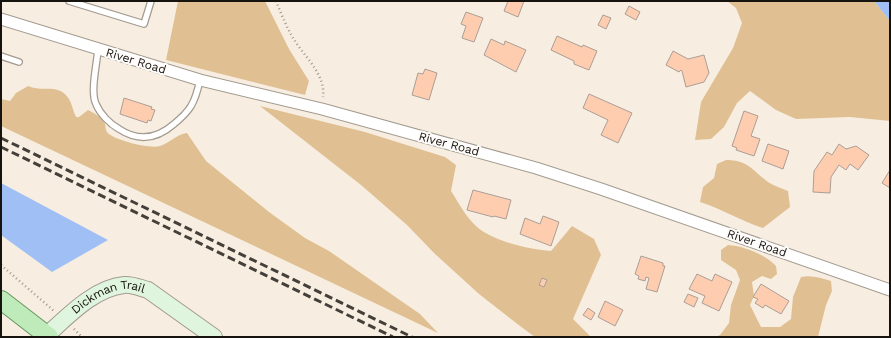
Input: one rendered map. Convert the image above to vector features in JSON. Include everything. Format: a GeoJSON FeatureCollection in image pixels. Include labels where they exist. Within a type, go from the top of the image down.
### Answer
{"type":"FeatureCollection","features":[{"type":"Feature","properties":{"kind":"main road"},"geometry":{"type":"LineString","coordinates":[[1,300],[47,336]]}},
{"type":"Feature","properties":{"kind":"street","name":"River Road"},"geometry":{"type":"LineString","coordinates":[[1,18],[98,50],[200,80],[322,109],[543,170],[890,290]]}},
{"type":"Feature","properties":{"kind":"street","name":"Dickman Trail"},"geometry":{"type":"LineString","coordinates":[[47,336],[92,297],[110,288],[124,285],[135,286],[148,290],[214,337]]}},
{"type":"Feature","properties":{"kind":"lane"},"geometry":{"type":"LineString","coordinates":[[68,1],[144,24],[151,1]]}},
{"type":"Feature","properties":{"kind":"lane"},"geometry":{"type":"LineString","coordinates":[[98,50],[94,92],[96,104],[102,114],[114,126],[138,138],[150,138],[161,134],[182,117],[191,107],[200,80]]}},
{"type":"Feature","properties":{"kind":"lane"},"geometry":{"type":"LineString","coordinates":[[1,56],[19,62]]}},
{"type":"Feature","properties":{"kind":"path"},"geometry":{"type":"LineString","coordinates":[[276,1],[293,37],[321,79],[324,91],[322,109]]}},
{"type":"Feature","properties":{"kind":"path"},"geometry":{"type":"LineString","coordinates":[[1,265],[82,337]]}},
{"type":"Feature","properties":{"kind":"shaded area"},"geometry":{"type":"Polygon","coordinates":[[[178,1],[265,1],[289,49],[309,81],[305,95],[166,60],[178,1]]]}},
{"type":"Feature","properties":{"kind":"shaded area"},"geometry":{"type":"Polygon","coordinates":[[[727,1],[874,1],[890,21],[890,121],[850,117],[796,119],[776,110],[750,91],[737,103],[724,127],[711,139],[695,140],[701,102],[733,48],[742,23],[736,8],[727,1]]]}},
{"type":"Feature","properties":{"kind":"shaded area"},"geometry":{"type":"Polygon","coordinates":[[[28,86],[40,89],[55,89],[60,91],[69,99],[76,117],[79,117],[88,110],[102,119],[105,124],[106,131],[109,134],[126,142],[155,147],[187,133],[206,161],[269,212],[305,238],[329,251],[420,314],[438,333],[1,126],[1,99],[10,101],[16,93],[28,86]]]}},
{"type":"Feature","properties":{"kind":"shaded area"},"geometry":{"type":"Polygon","coordinates":[[[260,106],[365,132],[445,157],[456,165],[451,191],[465,214],[476,226],[501,240],[522,247],[551,251],[572,226],[594,239],[601,255],[573,319],[591,337],[535,337],[479,294],[434,253],[407,225],[361,185],[260,106]]]}},
{"type":"Feature","properties":{"kind":"shaded area"},"geometry":{"type":"Polygon","coordinates":[[[726,160],[733,160],[749,166],[768,182],[788,191],[790,207],[763,228],[700,202],[703,187],[714,178],[717,164],[726,160]]]}},
{"type":"Feature","properties":{"kind":"shaded area"},"geometry":{"type":"Polygon","coordinates":[[[728,245],[754,251],[776,266],[777,274],[771,279],[762,276],[752,282],[754,296],[750,305],[761,327],[780,327],[791,319],[793,297],[801,277],[813,277],[831,281],[832,291],[826,305],[818,337],[715,337],[720,335],[729,323],[731,305],[740,280],[736,270],[721,260],[721,250],[728,245]]]}},
{"type":"Feature","properties":{"kind":"water"},"geometry":{"type":"Polygon","coordinates":[[[874,1],[890,1],[890,21],[874,1]]]}},
{"type":"Feature","properties":{"kind":"water"},"geometry":{"type":"Polygon","coordinates":[[[1,183],[108,240],[52,272],[1,235],[1,183]]]}},
{"type":"Feature","properties":{"kind":"building"},"geometry":{"type":"Polygon","coordinates":[[[508,1],[524,1],[518,17],[504,11],[508,1]]]}},
{"type":"Feature","properties":{"kind":"building"},"geometry":{"type":"Polygon","coordinates":[[[629,6],[640,12],[636,20],[625,14],[629,6]]]}},
{"type":"Feature","properties":{"kind":"building"},"geometry":{"type":"Polygon","coordinates":[[[466,12],[483,18],[474,42],[462,38],[466,26],[461,24],[466,12]]]}},
{"type":"Feature","properties":{"kind":"building"},"geometry":{"type":"Polygon","coordinates":[[[603,15],[611,18],[606,29],[598,25],[603,15]]]}},
{"type":"Feature","properties":{"kind":"building"},"geometry":{"type":"Polygon","coordinates":[[[557,36],[582,47],[583,45],[597,51],[589,70],[574,64],[574,61],[551,50],[557,36]]]}},
{"type":"Feature","properties":{"kind":"building"},"geometry":{"type":"Polygon","coordinates":[[[491,39],[504,45],[505,41],[526,50],[516,72],[484,55],[491,39]]]}},
{"type":"Feature","properties":{"kind":"building"},"geometry":{"type":"Polygon","coordinates":[[[673,51],[688,59],[704,55],[709,73],[704,82],[686,87],[682,71],[681,70],[679,72],[666,65],[673,51]]]}},
{"type":"Feature","properties":{"kind":"building"},"geometry":{"type":"Polygon","coordinates":[[[425,69],[437,73],[429,100],[412,95],[418,73],[423,74],[425,69]]]}},
{"type":"Feature","properties":{"kind":"building"},"geometry":{"type":"Polygon","coordinates":[[[589,94],[632,113],[618,143],[601,135],[608,120],[583,108],[589,94]]]}},
{"type":"Feature","properties":{"kind":"building"},"geometry":{"type":"Polygon","coordinates":[[[124,98],[152,107],[151,109],[155,110],[151,121],[148,120],[147,123],[120,114],[124,98]]]}},
{"type":"Feature","properties":{"kind":"building"},"geometry":{"type":"Polygon","coordinates":[[[744,111],[758,116],[751,136],[760,139],[754,156],[736,150],[737,148],[732,146],[744,111]]]}},
{"type":"Feature","properties":{"kind":"building"},"geometry":{"type":"Polygon","coordinates":[[[768,144],[789,151],[783,169],[762,161],[768,144]]]}},
{"type":"Feature","properties":{"kind":"building"},"geometry":{"type":"Polygon","coordinates":[[[839,144],[846,149],[856,146],[869,155],[858,170],[850,164],[846,170],[839,165],[831,177],[830,193],[813,192],[814,171],[827,152],[832,155],[839,144]]]}},
{"type":"Feature","properties":{"kind":"building"},"geometry":{"type":"Polygon","coordinates":[[[890,170],[890,188],[882,183],[890,170]]]}},
{"type":"Feature","properties":{"kind":"building"},"geometry":{"type":"Polygon","coordinates":[[[473,190],[511,200],[506,219],[467,210],[473,190]]]}},
{"type":"Feature","properties":{"kind":"building"},"geometry":{"type":"Polygon","coordinates":[[[543,216],[559,222],[551,246],[520,234],[525,218],[540,224],[543,216]]]}},
{"type":"Feature","properties":{"kind":"building"},"geometry":{"type":"Polygon","coordinates":[[[641,256],[663,263],[663,266],[665,266],[657,292],[646,289],[649,278],[646,277],[645,281],[638,279],[639,276],[635,274],[641,256]]]}},
{"type":"Feature","properties":{"kind":"building"},"geometry":{"type":"Polygon","coordinates":[[[697,274],[712,281],[715,274],[732,282],[719,311],[702,303],[705,296],[689,289],[697,274]]]}},
{"type":"Feature","properties":{"kind":"building"},"geometry":{"type":"Polygon","coordinates":[[[542,278],[547,280],[544,287],[539,285],[542,278]]]}},
{"type":"Feature","properties":{"kind":"building"},"geometry":{"type":"Polygon","coordinates":[[[761,284],[789,301],[781,314],[765,305],[763,308],[755,303],[758,299],[753,297],[761,284]]]}},
{"type":"Feature","properties":{"kind":"building"},"geometry":{"type":"Polygon","coordinates":[[[688,294],[698,298],[694,307],[684,302],[688,294]]]}},
{"type":"Feature","properties":{"kind":"building"},"geometry":{"type":"Polygon","coordinates":[[[605,301],[623,310],[615,326],[598,317],[605,301]]]}},
{"type":"Feature","properties":{"kind":"building"},"geometry":{"type":"Polygon","coordinates":[[[588,308],[595,313],[591,320],[583,315],[588,308]]]}},
{"type":"Feature","properties":{"kind":"railway"},"geometry":{"type":"LineString","coordinates":[[1,138],[412,337]]}},
{"type":"Feature","properties":{"kind":"railway"},"geometry":{"type":"LineString","coordinates":[[1,147],[393,337]]}}]}
